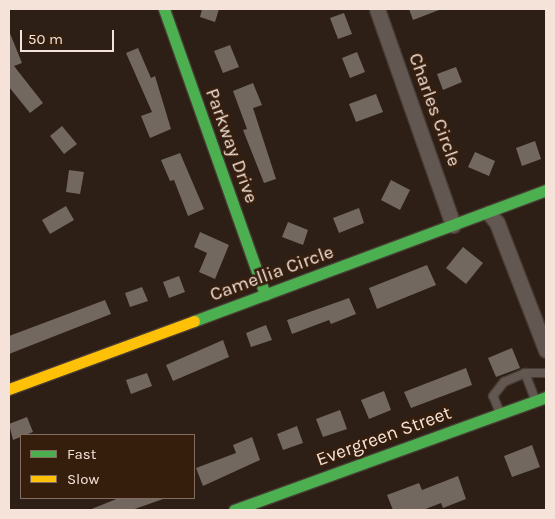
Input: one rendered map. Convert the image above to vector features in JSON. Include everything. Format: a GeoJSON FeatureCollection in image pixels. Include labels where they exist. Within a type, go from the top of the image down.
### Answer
{"type":"FeatureCollection","features":[{"type":"Feature","properties":{"kind":"street","name":"Parkway Drive"},"geometry":{"type":"LineString","coordinates":[[164,9],[265,295]]}},
{"type":"Feature","properties":{"kind":"street","name":"Charles Circle"},"geometry":{"type":"LineString","coordinates":[[376,9],[453,225]]}},
{"type":"Feature","properties":{"kind":"street","name":"Camellia Circle"},"geometry":{"type":"LineString","coordinates":[[9,389],[546,190]]}},
{"type":"Feature","properties":{"kind":"street"},"geometry":{"type":"LineString","coordinates":[[489,212],[497,222],[546,350]]}},
{"type":"Feature","properties":{"kind":"street","name":"Evergreen Street"},"geometry":{"type":"LineString","coordinates":[[234,510],[541,399]]}},
{"type":"Feature","properties":{"kind":"lane"},"geometry":{"type":"LineString","coordinates":[[500,414],[493,396],[497,388],[525,373],[546,373]]}},
{"type":"Feature","properties":{"kind":"lane"},"geometry":{"type":"LineString","coordinates":[[525,373],[541,399]]}},
{"type":"Feature","properties":{"kind":"building"},"geometry":{"type":"Polygon","coordinates":[[[202,9],[219,9],[215,22],[200,17],[202,9]]]}},
{"type":"Feature","properties":{"kind":"building"},"geometry":{"type":"Polygon","coordinates":[[[409,9],[439,9],[439,10],[413,20],[409,9]]]}},
{"type":"Feature","properties":{"kind":"building"},"geometry":{"type":"Polygon","coordinates":[[[344,13],[352,34],[338,39],[330,18],[344,13]]]}},
{"type":"Feature","properties":{"kind":"building"},"geometry":{"type":"Polygon","coordinates":[[[9,31],[22,63],[14,66],[43,103],[30,113],[9,87],[9,31]]]}},
{"type":"Feature","properties":{"kind":"building"},"geometry":{"type":"Polygon","coordinates":[[[230,45],[239,67],[223,73],[214,51],[230,45]]]}},
{"type":"Feature","properties":{"kind":"building"},"geometry":{"type":"Polygon","coordinates":[[[138,48],[151,78],[155,76],[171,129],[150,138],[141,116],[152,112],[126,53],[138,48]]]}},
{"type":"Feature","properties":{"kind":"building"},"geometry":{"type":"Polygon","coordinates":[[[357,52],[365,72],[350,78],[342,58],[357,52]]]}},
{"type":"Feature","properties":{"kind":"building"},"geometry":{"type":"Polygon","coordinates":[[[456,67],[462,82],[443,90],[437,74],[456,67]]]}},
{"type":"Feature","properties":{"kind":"building"},"geometry":{"type":"Polygon","coordinates":[[[253,83],[262,105],[253,108],[276,179],[264,183],[243,130],[247,129],[233,91],[253,83]]]}},
{"type":"Feature","properties":{"kind":"building"},"geometry":{"type":"Polygon","coordinates":[[[376,94],[383,112],[356,122],[349,104],[376,94]]]}},
{"type":"Feature","properties":{"kind":"building"},"geometry":{"type":"Polygon","coordinates":[[[62,126],[77,144],[64,154],[50,136],[62,126]]]}},
{"type":"Feature","properties":{"kind":"building"},"geometry":{"type":"Polygon","coordinates":[[[535,141],[541,159],[522,166],[516,148],[535,141]]]}},
{"type":"Feature","properties":{"kind":"building"},"geometry":{"type":"Polygon","coordinates":[[[475,152],[495,161],[489,176],[468,167],[475,152]]]}},
{"type":"Feature","properties":{"kind":"building"},"geometry":{"type":"Polygon","coordinates":[[[180,153],[204,209],[188,216],[174,180],[170,181],[161,160],[180,153]]]}},
{"type":"Feature","properties":{"kind":"building"},"geometry":{"type":"Polygon","coordinates":[[[69,170],[84,172],[80,194],[66,192],[69,170]]]}},
{"type":"Feature","properties":{"kind":"building"},"geometry":{"type":"Polygon","coordinates":[[[391,180],[410,190],[400,210],[381,200],[391,180]]]}},
{"type":"Feature","properties":{"kind":"building"},"geometry":{"type":"Polygon","coordinates":[[[66,206],[74,220],[50,234],[42,220],[66,206]]]}},
{"type":"Feature","properties":{"kind":"building"},"geometry":{"type":"Polygon","coordinates":[[[359,208],[364,223],[339,233],[333,218],[359,208]]]}},
{"type":"Feature","properties":{"kind":"building"},"geometry":{"type":"Polygon","coordinates":[[[288,222],[308,230],[303,245],[282,237],[288,222]]]}},
{"type":"Feature","properties":{"kind":"building"},"geometry":{"type":"Polygon","coordinates":[[[200,232],[229,245],[215,279],[199,272],[207,253],[194,247],[200,232]]]}},
{"type":"Feature","properties":{"kind":"building"},"geometry":{"type":"Polygon","coordinates":[[[463,247],[483,263],[466,284],[446,268],[463,247]]]}},
{"type":"Feature","properties":{"kind":"building"},"geometry":{"type":"Polygon","coordinates":[[[427,265],[436,285],[377,309],[369,288],[427,265]]]}},
{"type":"Feature","properties":{"kind":"building"},"geometry":{"type":"Polygon","coordinates":[[[179,276],[185,292],[169,298],[163,282],[179,276]]]}},
{"type":"Feature","properties":{"kind":"building"},"geometry":{"type":"Polygon","coordinates":[[[142,287],[148,301],[130,307],[125,293],[142,287]]]}},
{"type":"Feature","properties":{"kind":"building"},"geometry":{"type":"Polygon","coordinates":[[[349,298],[356,314],[331,324],[329,320],[292,334],[287,320],[349,298]]]}},
{"type":"Feature","properties":{"kind":"building"},"geometry":{"type":"Polygon","coordinates":[[[105,300],[111,314],[9,354],[9,336],[105,300]]]}},
{"type":"Feature","properties":{"kind":"building"},"geometry":{"type":"Polygon","coordinates":[[[266,325],[272,340],[251,347],[246,333],[266,325]]]}},
{"type":"Feature","properties":{"kind":"building"},"geometry":{"type":"Polygon","coordinates":[[[223,340],[229,357],[173,381],[166,365],[223,340]]]}},
{"type":"Feature","properties":{"kind":"building"},"geometry":{"type":"Polygon","coordinates":[[[512,348],[520,368],[496,377],[488,358],[512,348]]]}},
{"type":"Feature","properties":{"kind":"building"},"geometry":{"type":"Polygon","coordinates":[[[466,368],[472,385],[411,408],[404,392],[466,368]]]}},
{"type":"Feature","properties":{"kind":"building"},"geometry":{"type":"Polygon","coordinates":[[[147,373],[152,386],[131,394],[126,380],[147,373]]]}},
{"type":"Feature","properties":{"kind":"building"},"geometry":{"type":"Polygon","coordinates":[[[384,391],[391,410],[369,419],[361,400],[384,391]]]}},
{"type":"Feature","properties":{"kind":"building"},"geometry":{"type":"Polygon","coordinates":[[[340,410],[347,429],[323,437],[316,419],[340,410]]]}},
{"type":"Feature","properties":{"kind":"building"},"geometry":{"type":"Polygon","coordinates":[[[27,417],[33,432],[20,434],[20,437],[13,440],[9,424],[27,417]]]}},
{"type":"Feature","properties":{"kind":"building"},"geometry":{"type":"Polygon","coordinates":[[[297,426],[303,443],[283,450],[277,434],[297,426]]]}},
{"type":"Feature","properties":{"kind":"building"},"geometry":{"type":"Polygon","coordinates":[[[252,437],[260,460],[203,486],[196,468],[236,453],[233,445],[252,437]]]}},
{"type":"Feature","properties":{"kind":"building"},"geometry":{"type":"Polygon","coordinates":[[[532,445],[540,467],[512,477],[504,456],[532,445]]]}},
{"type":"Feature","properties":{"kind":"building"},"geometry":{"type":"Polygon","coordinates":[[[458,476],[466,499],[443,508],[441,503],[423,510],[393,510],[387,495],[419,483],[422,490],[458,476]]]}},
{"type":"Feature","properties":{"kind":"building"},"geometry":{"type":"Polygon","coordinates":[[[116,499],[163,499],[132,510],[89,510],[116,499]]]}},
{"type":"Feature","properties":{"kind":"traffic: fast"},"geometry":{"type":"LineString","coordinates":[[164,9],[265,295]]}},
{"type":"Feature","properties":{"kind":"traffic: fast"},"geometry":{"type":"LineString","coordinates":[[194,321],[546,190]]}},
{"type":"Feature","properties":{"kind":"traffic: fast"},"geometry":{"type":"LineString","coordinates":[[234,510],[546,397]]}},
{"type":"Feature","properties":{"kind":"traffic: slow"},"geometry":{"type":"LineString","coordinates":[[9,389],[194,321]]}}]}
